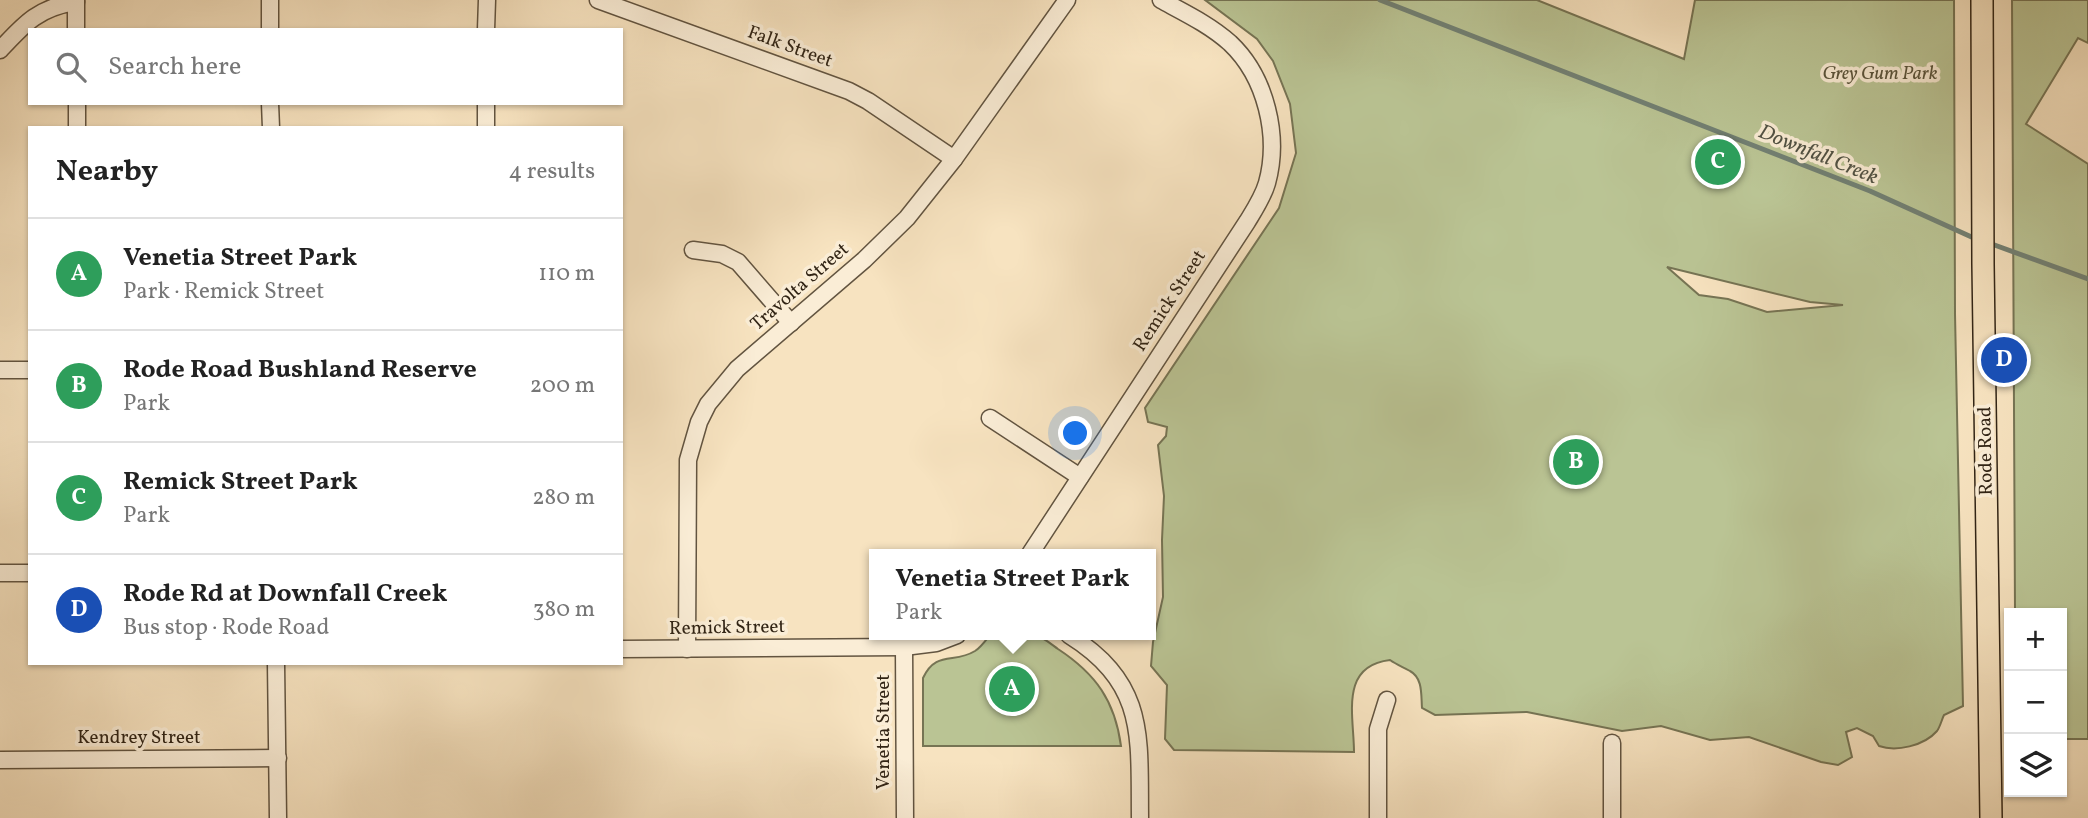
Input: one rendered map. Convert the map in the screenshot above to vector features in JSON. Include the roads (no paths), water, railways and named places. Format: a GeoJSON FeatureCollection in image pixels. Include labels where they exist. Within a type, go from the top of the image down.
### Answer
{"type":"FeatureCollection","features":[{"type":"Feature","properties":{"kind":"main road","name":"Rode Road"},"geometry":{"type":"LineString","coordinates":[[1982,0],[1991,818]]}},
{"type":"Feature","properties":{"kind":"street"},"geometry":{"type":"LineString","coordinates":[[270,0],[270,28]]}},
{"type":"Feature","properties":{"kind":"street"},"geometry":{"type":"LineString","coordinates":[[486,0],[486,28]]}},
{"type":"Feature","properties":{"kind":"street","name":"Falk Street"},"geometry":{"type":"LineString","coordinates":[[598,0],[849,91],[954,159]]}},
{"type":"Feature","properties":{"kind":"street","name":"Travolta Street"},"geometry":{"type":"LineString","coordinates":[[687,649],[687,480],[692,443],[708,404],[737,369],[893,233],[954,159],[1067,0]]}},
{"type":"Feature","properties":{"kind":"street","name":"Remick Street"},"geometry":{"type":"LineString","coordinates":[[1033,549],[1260,202],[1267,183],[1271,162],[1271,126],[1248,64],[1219,34],[1161,0]]}},
{"type":"Feature","properties":{"kind":"street"},"geometry":{"type":"LineString","coordinates":[[0,50],[41,12],[61,4],[76,1],[76,28]]}},
{"type":"Feature","properties":{"kind":"street"},"geometry":{"type":"LineString","coordinates":[[77,105],[77,126]]}},
{"type":"Feature","properties":{"kind":"street"},"geometry":{"type":"LineString","coordinates":[[270,105],[271,126]]}},
{"type":"Feature","properties":{"kind":"street"},"geometry":{"type":"LineString","coordinates":[[486,105],[486,126]]}},
{"type":"Feature","properties":{"kind":"street"},"geometry":{"type":"LineString","coordinates":[[692,250],[722,254],[738,262],[791,323]]}},
{"type":"Feature","properties":{"kind":"street"},"geometry":{"type":"LineString","coordinates":[[0,370],[28,370]]}},
{"type":"Feature","properties":{"kind":"street"},"geometry":{"type":"LineString","coordinates":[[990,418],[1080,477]]}},
{"type":"Feature","properties":{"kind":"street"},"geometry":{"type":"LineString","coordinates":[[0,573],[28,573]]}},
{"type":"Feature","properties":{"kind":"street","name":"Remick Street"},"geometry":{"type":"LineString","coordinates":[[623,649],[904,647],[944,640]]}},
{"type":"Feature","properties":{"kind":"street"},"geometry":{"type":"LineString","coordinates":[[1077,640],[1109,666],[1133,707],[1139,744],[1140,818]]}},
{"type":"Feature","properties":{"kind":"street","name":"Venetia Street"},"geometry":{"type":"LineString","coordinates":[[904,647],[905,818]]}},
{"type":"Feature","properties":{"kind":"street"},"geometry":{"type":"LineString","coordinates":[[276,665],[278,818]]}},
{"type":"Feature","properties":{"kind":"street"},"geometry":{"type":"LineString","coordinates":[[1378,818],[1378,729],[1387,700]]}},
{"type":"Feature","properties":{"kind":"street"},"geometry":{"type":"LineString","coordinates":[[1612,743],[1612,818]]}},
{"type":"Feature","properties":{"kind":"street","name":"Kendrey Street"},"geometry":{"type":"LineString","coordinates":[[0,760],[278,758]]}},
{"type":"Feature","properties":{"kind":"waterway","name":"Downfall Creek"},"geometry":{"type":"LineString","coordinates":[[1380,0],[1870,191],[1976,239]]}},
{"type":"Feature","properties":{"kind":"waterway","name":"Downfall Creek"},"geometry":{"type":"LineString","coordinates":[[1989,243],[2088,279]]}},
{"type":"Feature","properties":{"kind":"place","name":"Remick Street Park"},"geometry":{"type":"Point","coordinates":[1718,162]}},
{"type":"Feature","properties":{"kind":"place","name":"Rode Rd at Downfall Creek"},"geometry":{"type":"Point","coordinates":[2004,360]}},
{"type":"Feature","properties":{"kind":"place","name":"Rode Road Bushland Reserve"},"geometry":{"type":"Point","coordinates":[1576,462]}},
{"type":"Feature","properties":{"kind":"place","name":"Venetia Street Park"},"geometry":{"type":"Point","coordinates":[1012,689]}},
{"type":"Feature","properties":{"kind":"park label","name":"Grey Gum Park"},"geometry":{"type":"Point","coordinates":[1880,74]}}]}
